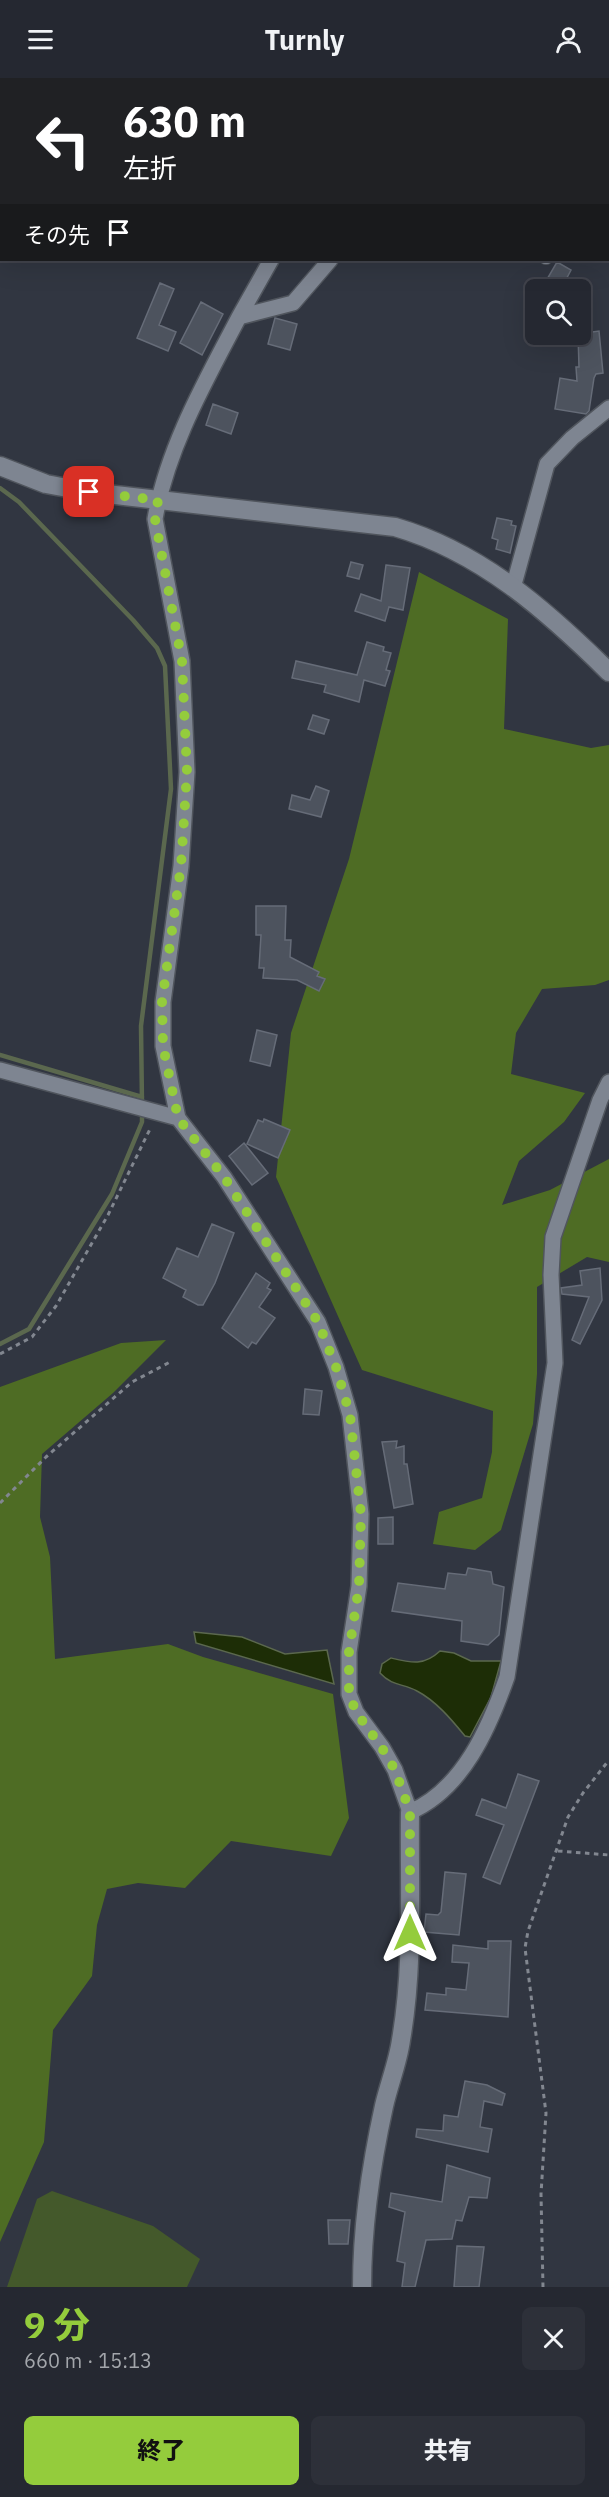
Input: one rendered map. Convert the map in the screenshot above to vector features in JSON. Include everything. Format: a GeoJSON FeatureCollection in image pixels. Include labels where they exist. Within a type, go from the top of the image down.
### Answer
{"type":"FeatureCollection","features":[{"type":"Feature","properties":{"kind":"street"},"geometry":{"type":"LineString","coordinates":[[270,261],[198,396],[158,500],[155,519],[182,661],[187,772],[181,866],[162,1002],[163,1046],[178,1118],[224,1177],[318,1322],[336,1367],[350,1415],[361,1514],[359,1586],[349,1652],[349,1694],[356,1712],[395,1770],[410,1812],[410,1952],[406,2005],[401,2042],[385,2105],[369,2189],[363,2244],[362,2287]]}},
{"type":"Feature","properties":{"kind":"street"},"geometry":{"type":"LineString","coordinates":[[239,317],[293,303],[329,261]]}},
{"type":"Feature","properties":{"kind":"street"},"geometry":{"type":"LineString","coordinates":[[513,588],[547,464],[572,438],[609,408]]}},
{"type":"Feature","properties":{"kind":"street"},"geometry":{"type":"LineString","coordinates":[[0,466],[46,484],[158,500],[395,527],[429,537],[463,553],[513,588],[577,640],[609,672]]}},
{"type":"Feature","properties":{"kind":"street"},"geometry":{"type":"LineString","coordinates":[[0,1070],[178,1118]]}},
{"type":"Feature","properties":{"kind":"street"},"geometry":{"type":"LineString","coordinates":[[410,1812],[428,1804],[443,1791],[476,1748],[493,1717],[507,1677],[555,1363],[551,1275],[553,1237],[600,1100],[609,1082]]}},
{"type":"Feature","properties":{"kind":"path"},"geometry":{"type":"LineString","coordinates":[[0,1353],[32,1337],[56,1306],[108,1215],[157,1114]]}},
{"type":"Feature","properties":{"kind":"path"},"geometry":{"type":"LineString","coordinates":[[0,1503],[46,1457],[132,1382],[172,1361]]}},
{"type":"Feature","properties":{"kind":"path"},"geometry":{"type":"LineString","coordinates":[[543,2287],[541,2194],[546,2113],[525,1948],[528,1931],[558,1851],[568,1817],[583,1793],[609,1760]]}},
{"type":"Feature","properties":{"kind":"path"},"geometry":{"type":"LineString","coordinates":[[558,1851],[609,1855]]}},
{"type":"Feature","properties":{"kind":"shaded area"},"geometry":{"type":"Polygon","coordinates":[[[194,1632],[242,1637],[285,1654],[327,1650],[334,1684],[196,1643],[194,1632]]]}},
{"type":"Feature","properties":{"kind":"shaded area"},"geometry":{"type":"Polygon","coordinates":[[[440,1651],[454,1653],[471,1661],[501,1661],[491,1697],[470,1737],[465,1736],[443,1711],[424,1695],[389,1681],[380,1673],[382,1664],[391,1658],[417,1662],[429,1659],[440,1651]]]}},
{"type":"Feature","properties":{"kind":"shaded area"},"geometry":{"type":"Polygon","coordinates":[[[52,2191],[153,2226],[200,2259],[187,2287],[7,2287],[37,2199],[52,2191]]]}},
{"type":"Feature","properties":{"kind":"green space"},"geometry":{"type":"Polygon","coordinates":[[[419,572],[508,619],[504,729],[591,748],[609,745],[609,980],[595,985],[542,989],[516,1033],[511,1074],[585,1093],[564,1122],[519,1161],[502,1205],[550,1190],[609,1159],[609,1262],[587,1257],[537,1287],[537,1374],[533,1424],[501,1530],[475,1550],[433,1544],[439,1512],[482,1498],[492,1452],[493,1411],[362,1370],[276,1177],[291,1033],[349,859],[419,572]]]}},
{"type":"Feature","properties":{"kind":"green space"},"geometry":{"type":"Polygon","coordinates":[[[166,1340],[113,1393],[42,1454],[40,1517],[50,1557],[55,1659],[168,1644],[203,1657],[333,1694],[349,1818],[331,1856],[231,1841],[185,1888],[138,1883],[107,1889],[97,1925],[92,1976],[53,2030],[44,2142],[0,2242],[0,1387],[121,1343],[166,1340]]]}},
{"type":"Feature","properties":{"kind":"building"},"geometry":{"type":"Polygon","coordinates":[[[557,262],[571,270],[566,279],[547,279],[557,262]]]}},
{"type":"Feature","properties":{"kind":"building"},"geometry":{"type":"Polygon","coordinates":[[[160,283],[174,289],[159,325],[176,332],[168,351],[137,338],[160,283]]]}},
{"type":"Feature","properties":{"kind":"building"},"geometry":{"type":"Polygon","coordinates":[[[201,302],[223,314],[202,355],[180,343],[201,302]]]}},
{"type":"Feature","properties":{"kind":"building"},"geometry":{"type":"Polygon","coordinates":[[[275,318],[297,324],[290,350],[268,344],[275,318]]]}},
{"type":"Feature","properties":{"kind":"building"},"geometry":{"type":"Polygon","coordinates":[[[599,331],[603,373],[596,374],[594,378],[589,411],[586,414],[555,409],[560,378],[577,381],[578,345],[591,345],[591,332],[599,331]]]}},
{"type":"Feature","properties":{"kind":"building"},"geometry":{"type":"Polygon","coordinates":[[[213,404],[238,413],[231,434],[206,425],[213,404]]]}},
{"type":"Feature","properties":{"kind":"building"},"geometry":{"type":"Polygon","coordinates":[[[497,518],[512,521],[511,525],[516,526],[510,553],[496,549],[498,540],[492,538],[497,518]]]}},
{"type":"Feature","properties":{"kind":"building"},"geometry":{"type":"Polygon","coordinates":[[[351,562],[363,565],[359,579],[347,576],[351,562]]]}},
{"type":"Feature","properties":{"kind":"building"},"geometry":{"type":"Polygon","coordinates":[[[386,565],[410,568],[403,610],[389,607],[385,621],[355,611],[361,594],[381,601],[386,565]]]}},
{"type":"Feature","properties":{"kind":"building"},"geometry":{"type":"Polygon","coordinates":[[[367,642],[384,647],[383,651],[391,653],[386,670],[390,671],[385,686],[364,680],[359,702],[324,692],[326,685],[292,678],[296,661],[357,675],[367,642]]]}},
{"type":"Feature","properties":{"kind":"building"},"geometry":{"type":"Polygon","coordinates":[[[313,715],[329,720],[324,734],[308,729],[313,715]]]}},
{"type":"Feature","properties":{"kind":"building"},"geometry":{"type":"Polygon","coordinates":[[[316,786],[329,791],[321,817],[289,809],[292,795],[310,800],[316,786]]]}},
{"type":"Feature","properties":{"kind":"building"},"geometry":{"type":"Polygon","coordinates":[[[256,906],[286,906],[285,940],[291,940],[290,957],[319,972],[317,976],[325,979],[319,991],[297,980],[263,978],[264,968],[259,968],[261,935],[256,935],[256,906]]]}},
{"type":"Feature","properties":{"kind":"building"},"geometry":{"type":"Polygon","coordinates":[[[257,1030],[277,1035],[270,1066],[250,1061],[257,1030]]]}},
{"type":"Feature","properties":{"kind":"building"},"geometry":{"type":"Polygon","coordinates":[[[264,1119],[290,1130],[278,1158],[247,1144],[258,1120],[263,1122],[264,1119]]]}},
{"type":"Feature","properties":{"kind":"building"},"geometry":{"type":"Polygon","coordinates":[[[244,1143],[268,1173],[252,1185],[229,1156],[244,1143]]]}},
{"type":"Feature","properties":{"kind":"building"},"geometry":{"type":"Polygon","coordinates":[[[212,1224],[234,1233],[215,1283],[203,1305],[198,1305],[183,1297],[186,1290],[163,1278],[177,1248],[198,1257],[212,1224]]]}},
{"type":"Feature","properties":{"kind":"building"},"geometry":{"type":"Polygon","coordinates":[[[600,1268],[602,1300],[580,1344],[572,1340],[589,1297],[562,1294],[561,1288],[582,1285],[580,1271],[600,1268]]]}},
{"type":"Feature","properties":{"kind":"building"},"geometry":{"type":"Polygon","coordinates":[[[256,1273],[270,1283],[267,1288],[271,1290],[259,1307],[275,1318],[256,1344],[252,1342],[248,1348],[222,1328],[256,1273]]]}},
{"type":"Feature","properties":{"kind":"building"},"geometry":{"type":"Polygon","coordinates":[[[305,1389],[322,1391],[319,1415],[303,1414],[305,1389]]]}},
{"type":"Feature","properties":{"kind":"building"},"geometry":{"type":"Polygon","coordinates":[[[397,1441],[396,1448],[404,1446],[404,1464],[407,1464],[413,1504],[394,1508],[382,1442],[397,1441]]]}},
{"type":"Feature","properties":{"kind":"building"},"geometry":{"type":"Polygon","coordinates":[[[393,1517],[393,1544],[378,1544],[378,1518],[393,1517]]]}},
{"type":"Feature","properties":{"kind":"building"},"geometry":{"type":"Polygon","coordinates":[[[468,1568],[491,1572],[493,1584],[504,1587],[499,1635],[488,1645],[461,1641],[462,1621],[392,1611],[398,1583],[445,1589],[448,1573],[466,1575],[468,1568]]]}},
{"type":"Feature","properties":{"kind":"building"},"geometry":{"type":"Polygon","coordinates":[[[518,1774],[539,1781],[500,1884],[483,1877],[504,1825],[476,1815],[482,1799],[506,1808],[518,1774]]]}},
{"type":"Feature","properties":{"kind":"building"},"geometry":{"type":"Polygon","coordinates":[[[445,1872],[466,1874],[459,1935],[424,1932],[426,1914],[438,1915],[441,1912],[445,1872]]]}},
{"type":"Feature","properties":{"kind":"building"},"geometry":{"type":"Polygon","coordinates":[[[488,1941],[511,1941],[508,2017],[425,2010],[427,1993],[446,1995],[446,1988],[466,1990],[469,1963],[452,1962],[453,1945],[488,1949],[488,1941]]]}},
{"type":"Feature","properties":{"kind":"building"},"geometry":{"type":"Polygon","coordinates":[[[465,2081],[487,2085],[505,2094],[502,2105],[484,2101],[480,2127],[492,2129],[488,2152],[416,2137],[417,2129],[443,2131],[444,2115],[458,2117],[465,2081]]]}},
{"type":"Feature","properties":{"kind":"building"},"geometry":{"type":"Polygon","coordinates":[[[447,2165],[490,2178],[487,2198],[469,2197],[462,2221],[456,2220],[452,2239],[426,2240],[415,2287],[402,2287],[405,2263],[397,2261],[405,2212],[389,2207],[391,2193],[442,2202],[447,2165]]]}},
{"type":"Feature","properties":{"kind":"building"},"geometry":{"type":"Polygon","coordinates":[[[328,2220],[350,2220],[348,2244],[329,2244],[328,2220]]]}},
{"type":"Feature","properties":{"kind":"building"},"geometry":{"type":"Polygon","coordinates":[[[457,2246],[484,2247],[479,2287],[454,2287],[457,2246]]]}},
{"type":"Feature","properties":{"kind":"waterway"},"geometry":{"type":"LineString","coordinates":[[0,488],[19,502],[133,620],[157,648],[165,666],[171,789],[141,1026],[142,1104]]}},
{"type":"Feature","properties":{"kind":"waterway"},"geometry":{"type":"LineString","coordinates":[[0,1055],[142,1097]]}},
{"type":"Feature","properties":{"kind":"waterway"},"geometry":{"type":"LineString","coordinates":[[0,1344],[29,1329],[112,1194],[142,1122],[142,1112]]}},
{"type":"Feature","properties":{"kind":"route"},"geometry":{"type":"LineString","coordinates":[[89,492],[158,500],[155,519],[182,661],[187,772],[181,866],[162,1002],[163,1046],[178,1118],[224,1177],[318,1322],[336,1367],[350,1415],[361,1514],[359,1586],[349,1652],[349,1694],[356,1712],[395,1770],[410,1812],[410,1933]]}}]}
